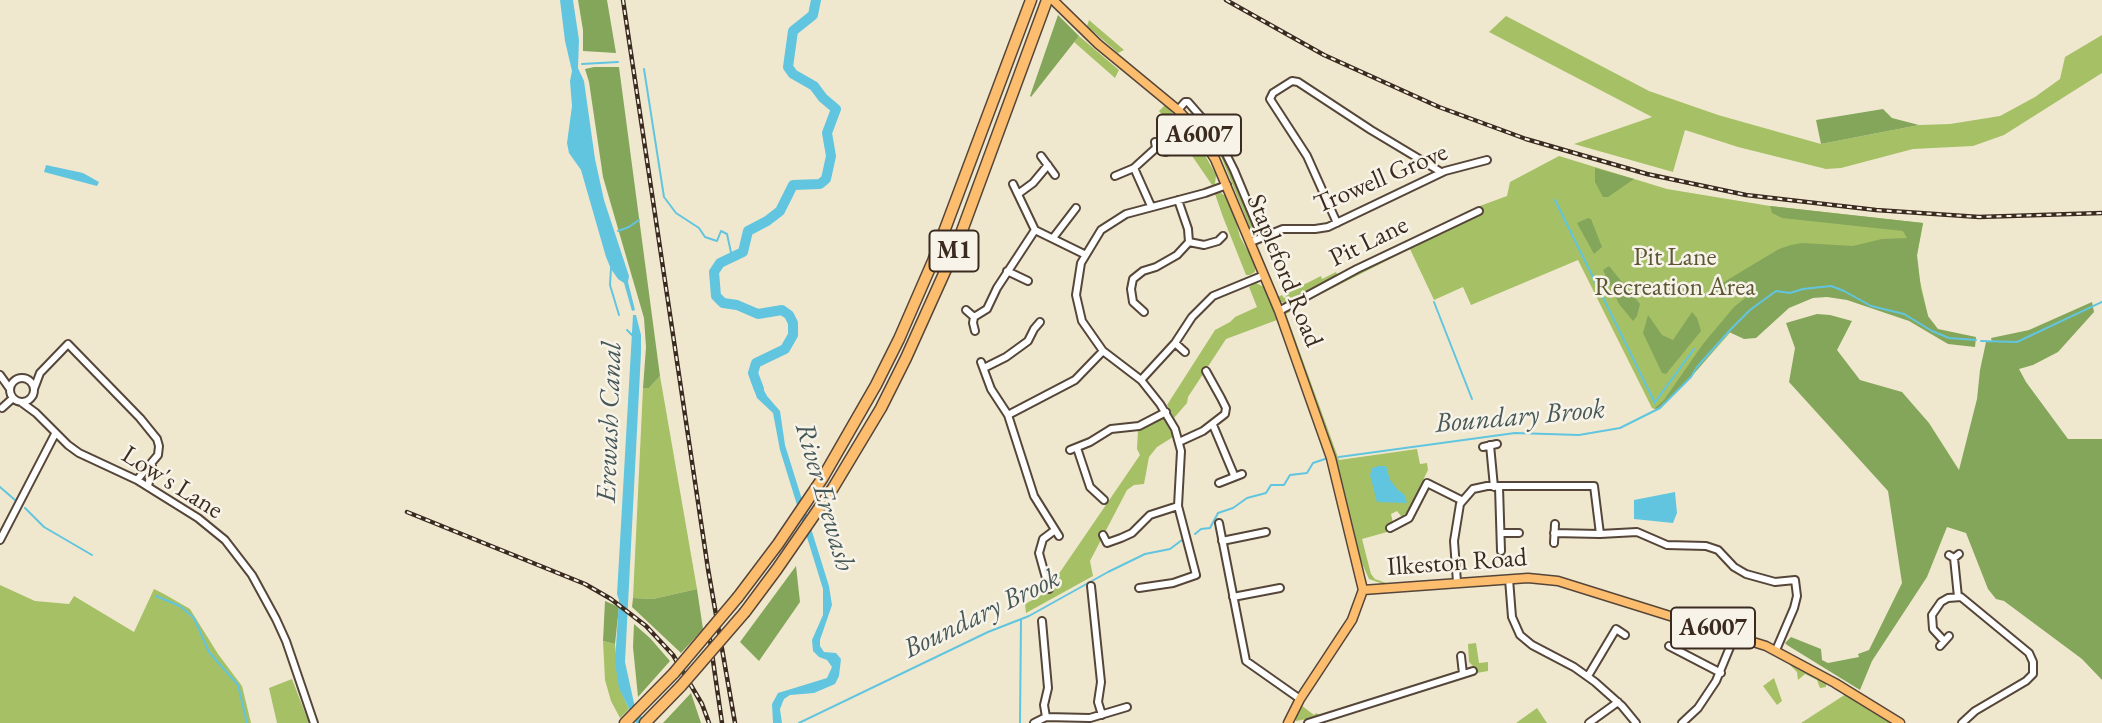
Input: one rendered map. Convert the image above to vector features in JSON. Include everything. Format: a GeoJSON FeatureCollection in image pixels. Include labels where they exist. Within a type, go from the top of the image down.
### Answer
{"type":"FeatureCollection","features":[{"type":"Feature","properties":{"kind":"highway","name":"M1"},"geometry":{"type":"LineString","coordinates":[[625,723],[674,673],[738,597],[778,544],[822,479],[876,384],[925,281],[1031,0]]}},
{"type":"Feature","properties":{"kind":"highway","name":"M1"},"geometry":{"type":"LineString","coordinates":[[648,720],[745,612],[833,488],[881,408],[938,290],[1052,1]]}},
{"type":"Feature","properties":{"kind":"main road","name":"Stapleford Road"},"geometry":{"type":"LineString","coordinates":[[1052,1],[1089,36],[1178,110],[1207,145],[1227,184],[1265,275],[1331,458],[1363,590]]}},
{"type":"Feature","properties":{"kind":"main road","name":"Ilkeston Road"},"geometry":{"type":"LineString","coordinates":[[1363,590],[1528,578],[1558,582],[1735,635],[1776,650],[1900,723]]}},
{"type":"Feature","properties":{"kind":"main road"},"geometry":{"type":"LineString","coordinates":[[1289,723],[1300,699],[1352,620],[1363,590]]}},
{"type":"Feature","properties":{"kind":"street"},"geometry":{"type":"LineString","coordinates":[[1337,223],[1307,156],[1270,98],[1273,93],[1292,81],[1298,82],[1441,172]]}},
{"type":"Feature","properties":{"kind":"street","name":"Stapleford Road"},"geometry":{"type":"LineString","coordinates":[[1178,110],[1188,102],[1216,134],[1262,237]]}},
{"type":"Feature","properties":{"kind":"street"},"geometry":{"type":"LineString","coordinates":[[1115,176],[1134,168],[1155,145],[1166,152]]}},
{"type":"Feature","properties":{"kind":"street"},"geometry":{"type":"LineString","coordinates":[[1041,156],[1055,175]]}},
{"type":"Feature","properties":{"kind":"street","name":"Trowell Grove"},"geometry":{"type":"LineString","coordinates":[[1251,242],[1287,228],[1315,229],[1337,223],[1441,172],[1487,160]]}},
{"type":"Feature","properties":{"kind":"street"},"geometry":{"type":"LineString","coordinates":[[1018,194],[1033,183],[1048,165]]}},
{"type":"Feature","properties":{"kind":"street"},"geometry":{"type":"LineString","coordinates":[[1134,168],[1151,206]]}},
{"type":"Feature","properties":{"kind":"street"},"geometry":{"type":"LineString","coordinates":[[1013,184],[1035,230],[1084,254]]}},
{"type":"Feature","properties":{"kind":"street"},"geometry":{"type":"LineString","coordinates":[[1200,584],[1178,506],[1182,460],[1179,442],[1166,412],[1140,380],[1103,351],[1089,333],[1079,309],[1077,280],[1084,254],[1101,230],[1110,223],[1126,214],[1227,184]]}},
{"type":"Feature","properties":{"kind":"street"},"geometry":{"type":"LineString","coordinates":[[1144,312],[1133,302],[1132,281],[1143,271],[1165,265],[1189,242],[1188,229],[1178,200]]}},
{"type":"Feature","properties":{"kind":"street"},"geometry":{"type":"LineString","coordinates":[[1053,238],[1076,208]]}},
{"type":"Feature","properties":{"kind":"street","name":"Pit Lane"},"geometry":{"type":"LineString","coordinates":[[1279,311],[1357,269],[1479,211]]}},
{"type":"Feature","properties":{"kind":"street"},"geometry":{"type":"LineString","coordinates":[[975,331],[975,317],[988,309],[1007,271],[1035,230]]}},
{"type":"Feature","properties":{"kind":"street"},"geometry":{"type":"LineString","coordinates":[[1189,242],[1204,245],[1221,241]]}},
{"type":"Feature","properties":{"kind":"street"},"geometry":{"type":"LineString","coordinates":[[1007,271],[1028,281]]}},
{"type":"Feature","properties":{"kind":"street"},"geometry":{"type":"LineString","coordinates":[[1140,380],[1175,343],[1192,317],[1213,296],[1265,275]]}},
{"type":"Feature","properties":{"kind":"street"},"geometry":{"type":"LineString","coordinates":[[966,310],[975,317]]}},
{"type":"Feature","properties":{"kind":"street"},"geometry":{"type":"LineString","coordinates":[[1041,321],[1034,328],[1031,342],[1006,357],[982,365],[992,389],[1008,415],[1034,496],[1057,533],[1043,539],[1040,544],[1041,565],[1051,584]]}},
{"type":"Feature","properties":{"kind":"street"},"geometry":{"type":"LineString","coordinates":[[1175,343],[1185,352]]}},
{"type":"Feature","properties":{"kind":"street"},"geometry":{"type":"LineString","coordinates":[[21,402],[33,392],[40,373],[68,344],[155,435],[159,450],[152,464],[137,480]]}},
{"type":"Feature","properties":{"kind":"street"},"geometry":{"type":"LineString","coordinates":[[1008,415],[1075,380],[1103,351]]}},
{"type":"Feature","properties":{"kind":"street"},"geometry":{"type":"LineString","coordinates":[[1179,442],[1213,425],[1225,414],[1226,408],[1206,371]]}},
{"type":"Feature","properties":{"kind":"street"},"geometry":{"type":"LineString","coordinates":[[0,375],[15,380],[40,373]]}},
{"type":"Feature","properties":{"kind":"street"},"geometry":{"type":"LineString","coordinates":[[0,375],[13,398],[2,408]]}},
{"type":"Feature","properties":{"kind":"street","name":"Low's Lane"},"geometry":{"type":"LineString","coordinates":[[25,378],[31,382],[36,413]]}},
{"type":"Feature","properties":{"kind":"street"},"geometry":{"type":"LineString","coordinates":[[10,389],[15,380]]}},
{"type":"Feature","properties":{"kind":"street","name":"Low's Lane"},"geometry":{"type":"LineString","coordinates":[[13,398],[36,413],[55,434],[79,453],[137,480],[207,524],[225,540],[246,566],[286,641],[314,723]]}},
{"type":"Feature","properties":{"kind":"street"},"geometry":{"type":"LineString","coordinates":[[1102,495],[1090,487],[1074,449],[1111,429],[1133,430],[1166,412]]}},
{"type":"Feature","properties":{"kind":"street"},"geometry":{"type":"LineString","coordinates":[[1213,425],[1238,474],[1219,483]]}},
{"type":"Feature","properties":{"kind":"street"},"geometry":{"type":"LineString","coordinates":[[0,540],[55,434]]}},
{"type":"Feature","properties":{"kind":"street"},"geometry":{"type":"LineString","coordinates":[[1490,445],[1502,551]]}},
{"type":"Feature","properties":{"kind":"street"},"geometry":{"type":"LineString","coordinates":[[148,487],[152,464]]}},
{"type":"Feature","properties":{"kind":"street"},"geometry":{"type":"LineString","coordinates":[[1390,528],[1400,525],[1411,515],[1430,474]]}},
{"type":"Feature","properties":{"kind":"street"},"geometry":{"type":"LineString","coordinates":[[1427,483],[1461,500]]}},
{"type":"Feature","properties":{"kind":"street"},"geometry":{"type":"LineString","coordinates":[[1457,582],[1454,541],[1461,500],[1474,489],[1594,486],[1600,534]]}},
{"type":"Feature","properties":{"kind":"street"},"geometry":{"type":"LineString","coordinates":[[1099,548],[1107,542],[1132,533],[1150,515],[1178,506]]}},
{"type":"Feature","properties":{"kind":"street"},"geometry":{"type":"LineString","coordinates":[[1395,515],[1400,525]]}},
{"type":"Feature","properties":{"kind":"street"},"geometry":{"type":"LineString","coordinates":[[1219,523],[1247,661],[1300,699]]}},
{"type":"Feature","properties":{"kind":"street"},"geometry":{"type":"LineString","coordinates":[[1554,543],[1555,524]]}},
{"type":"Feature","properties":{"kind":"street"},"geometry":{"type":"LineString","coordinates":[[1222,541],[1266,532]]}},
{"type":"Feature","properties":{"kind":"street"},"geometry":{"type":"LineString","coordinates":[[1555,533],[1637,532],[1667,545],[1706,546],[1718,550],[1734,567],[1746,574],[1775,582],[1796,580],[1797,596],[1794,608],[1776,650]]}},
{"type":"Feature","properties":{"kind":"street"},"geometry":{"type":"LineString","coordinates":[[1501,533],[1519,533]]}},
{"type":"Feature","properties":{"kind":"street"},"geometry":{"type":"LineString","coordinates":[[1103,535],[1107,542]]}},
{"type":"Feature","properties":{"kind":"street"},"geometry":{"type":"LineString","coordinates":[[1954,556],[1958,597]]}},
{"type":"Feature","properties":{"kind":"street"},"geometry":{"type":"LineString","coordinates":[[1139,588],[1173,583],[1196,575]]}},
{"type":"Feature","properties":{"kind":"street"},"geometry":{"type":"LineString","coordinates":[[1146,576],[1147,585]]}},
{"type":"Feature","properties":{"kind":"street"},"geometry":{"type":"LineString","coordinates":[[1509,579],[1512,617],[1520,635],[1532,645],[1588,676],[1618,702],[1636,723]]}},
{"type":"Feature","properties":{"kind":"street"},"geometry":{"type":"LineString","coordinates":[[1233,597],[1280,588]]}},
{"type":"Feature","properties":{"kind":"street"},"geometry":{"type":"LineString","coordinates":[[1089,590],[1101,682],[1098,702],[1102,715]]}},
{"type":"Feature","properties":{"kind":"street"},"geometry":{"type":"LineString","coordinates":[[1945,641],[1933,629],[1932,615],[1941,602],[1961,597],[2029,653],[2034,668],[2033,674],[2026,681],[1975,711],[1962,723]]}},
{"type":"Feature","properties":{"kind":"street"},"geometry":{"type":"LineString","coordinates":[[1040,626],[1048,688],[1044,705],[1046,717]]}},
{"type":"Feature","properties":{"kind":"street"},"geometry":{"type":"LineString","coordinates":[[1588,676],[1616,629],[1625,635]]}},
{"type":"Feature","properties":{"kind":"street"},"geometry":{"type":"LineString","coordinates":[[1682,723],[1698,708],[1721,673],[1735,635]]}},
{"type":"Feature","properties":{"kind":"street"},"geometry":{"type":"LineString","coordinates":[[1669,646],[1678,656],[1721,673]]}},
{"type":"Feature","properties":{"kind":"street"},"geometry":{"type":"LineString","coordinates":[[1461,656],[1463,674]]}},
{"type":"Feature","properties":{"kind":"street"},"geometry":{"type":"LineString","coordinates":[[1308,723],[1473,671]]}},
{"type":"Feature","properties":{"kind":"street"},"geometry":{"type":"LineString","coordinates":[[1589,723],[1618,702]]}},
{"type":"Feature","properties":{"kind":"street"},"geometry":{"type":"LineString","coordinates":[[1034,723],[1046,717],[1083,719],[1102,715],[1122,706]]}},
{"type":"Feature","properties":{"kind":"green space"},"geometry":{"type":"Polygon","coordinates":[[[578,0],[607,0],[616,53],[583,51],[578,0]]]}},
{"type":"Feature","properties":{"kind":"green space"},"geometry":{"type":"Polygon","coordinates":[[[1058,15],[1079,36],[1031,97],[1030,96],[1058,15]]]}},
{"type":"Feature","properties":{"kind":"green space"},"geometry":{"type":"Polygon","coordinates":[[[1506,16],[1649,91],[1718,115],[1821,144],[1919,125],[1950,124],[2000,116],[2035,97],[2060,79],[2065,57],[2102,35],[2102,73],[2004,135],[1973,146],[1913,149],[1841,168],[1826,169],[1738,147],[1685,130],[1673,172],[1574,144],[1652,117],[1489,32],[1506,16]]]}},
{"type":"Feature","properties":{"kind":"green space"},"geometry":{"type":"Polygon","coordinates":[[[1089,20],[1124,50],[1118,53],[1087,26],[1089,20]]]}},
{"type":"Feature","properties":{"kind":"green space"},"geometry":{"type":"Polygon","coordinates":[[[1079,36],[1119,70],[1115,78],[1074,42],[1079,36]]]}},
{"type":"Feature","properties":{"kind":"green space"},"geometry":{"type":"Polygon","coordinates":[[[619,67],[660,376],[649,388],[643,388],[646,347],[644,318],[603,177],[585,69],[619,67]]]}},
{"type":"Feature","properties":{"kind":"green space"},"geometry":{"type":"Polygon","coordinates":[[[1165,105],[1201,148],[1216,175],[1215,184],[1212,185],[1188,150],[1188,145],[1159,111],[1165,105]]]}},
{"type":"Feature","properties":{"kind":"green space"},"geometry":{"type":"Polygon","coordinates":[[[1186,107],[1189,107],[1214,137],[1230,165],[1256,235],[1253,235],[1218,149],[1203,125],[1186,107]]]}},
{"type":"Feature","properties":{"kind":"green space"},"geometry":{"type":"Polygon","coordinates":[[[1883,109],[1892,118],[1919,125],[1821,144],[1816,120],[1883,109]]]}},
{"type":"Feature","properties":{"kind":"green space","name":"Pit Lane Recreation Area"},"geometry":{"type":"Polygon","coordinates":[[[1559,156],[1667,189],[1770,206],[1923,223],[1917,268],[1928,316],[1842,288],[1750,310],[1691,377],[1657,410],[1652,408],[1578,260],[1471,305],[1463,287],[1434,300],[1410,249],[1299,305],[1298,303],[1340,280],[1435,233],[1440,235],[1448,231],[1448,228],[1465,222],[1479,213],[1477,207],[1507,196],[1510,182],[1559,156]]]}},
{"type":"Feature","properties":{"kind":"green space"},"geometry":{"type":"Polygon","coordinates":[[[1595,168],[1634,179],[1608,197],[1603,197],[1595,182],[1595,168]]]}},
{"type":"Feature","properties":{"kind":"green space"},"geometry":{"type":"Polygon","coordinates":[[[1221,193],[1225,196],[1235,217],[1240,237],[1256,265],[1255,272],[1250,275],[1246,275],[1223,217],[1215,194],[1221,193]]]}},
{"type":"Feature","properties":{"kind":"green space"},"geometry":{"type":"Polygon","coordinates":[[[1770,206],[1923,223],[1917,255],[1928,316],[1938,329],[1976,337],[1975,347],[1948,344],[1909,321],[1847,300],[1813,298],[1789,308],[1756,338],[1744,339],[1729,332],[1691,377],[1657,410],[1655,408],[1664,400],[1703,344],[1734,307],[1750,294],[1748,290],[1706,295],[1709,291],[1779,249],[1791,245],[1802,243],[1853,246],[1882,239],[1907,238],[1903,231],[1782,218],[1772,213],[1770,206]]]}},
{"type":"Feature","properties":{"kind":"green space"},"geometry":{"type":"Polygon","coordinates":[[[1591,219],[1602,247],[1594,254],[1577,223],[1591,219]]]}},
{"type":"Feature","properties":{"kind":"green space"},"geometry":{"type":"Polygon","coordinates":[[[1609,266],[1640,304],[1633,321],[1619,304],[1603,270],[1609,266]]]}},
{"type":"Feature","properties":{"kind":"green space"},"geometry":{"type":"Polygon","coordinates":[[[1336,272],[1338,276],[1287,303],[1280,302],[1278,297],[1282,295],[1284,298],[1285,294],[1321,276],[1322,279],[1336,272]]]}},
{"type":"Feature","properties":{"kind":"green space"},"geometry":{"type":"Polygon","coordinates":[[[1256,283],[1264,287],[1277,320],[1226,339],[1188,397],[1187,403],[1174,418],[1167,405],[1215,330],[1257,307],[1249,287],[1256,283]]]}},
{"type":"Feature","properties":{"kind":"green space"},"geometry":{"type":"Polygon","coordinates":[[[2092,302],[2094,312],[2058,352],[2019,369],[2068,439],[2102,439],[2102,680],[2082,659],[2004,601],[1996,599],[1988,589],[1966,533],[1947,527],[1927,577],[1872,661],[1860,690],[1787,645],[1785,643],[1791,637],[1821,649],[1822,660],[1828,663],[1859,657],[1858,654],[1869,650],[1902,583],[1888,491],[1789,382],[1795,348],[1786,323],[1817,314],[1852,321],[1837,350],[1860,380],[1902,392],[1929,423],[1959,470],[1977,399],[1986,342],[1992,342],[1991,338],[2029,330],[2092,302]]]}},
{"type":"Feature","properties":{"kind":"green space"},"geometry":{"type":"Polygon","coordinates":[[[1289,308],[1293,310],[1286,314],[1339,460],[1417,449],[1420,464],[1427,463],[1428,470],[1406,515],[1401,516],[1397,511],[1391,514],[1393,523],[1386,525],[1387,532],[1362,539],[1371,574],[1386,585],[1369,579],[1356,550],[1339,474],[1284,314],[1289,308]]]}},
{"type":"Feature","properties":{"kind":"green space"},"geometry":{"type":"Polygon","coordinates":[[[1692,312],[1701,331],[1666,374],[1662,373],[1643,333],[1648,315],[1662,335],[1673,340],[1692,312]]]}},
{"type":"Feature","properties":{"kind":"green space"},"geometry":{"type":"Polygon","coordinates":[[[660,376],[697,589],[653,599],[633,598],[643,388],[649,388],[660,376]]]}},
{"type":"Feature","properties":{"kind":"green space"},"geometry":{"type":"Polygon","coordinates":[[[1162,418],[1173,437],[1157,447],[1149,457],[1144,484],[1134,485],[1127,490],[1090,561],[1093,576],[1026,613],[1025,604],[1047,592],[1056,582],[1056,578],[1140,455],[1137,449],[1138,430],[1162,418]]]}},
{"type":"Feature","properties":{"kind":"green space"},"geometry":{"type":"Polygon","coordinates":[[[796,566],[800,602],[759,661],[740,642],[796,566]]]}},
{"type":"Feature","properties":{"kind":"green space"},"geometry":{"type":"Polygon","coordinates":[[[0,585],[35,601],[69,604],[74,596],[134,632],[154,589],[164,594],[190,609],[242,686],[251,723],[0,723],[0,585]]]}},
{"type":"Feature","properties":{"kind":"green space"},"geometry":{"type":"Polygon","coordinates":[[[697,589],[703,629],[681,653],[632,607],[633,598],[653,599],[697,589]]]}},
{"type":"Feature","properties":{"kind":"green space"},"geometry":{"type":"Polygon","coordinates":[[[605,601],[619,607],[615,644],[603,641],[605,601]]]}},
{"type":"Feature","properties":{"kind":"green space"},"geometry":{"type":"Polygon","coordinates":[[[634,624],[670,661],[638,697],[633,647],[634,624]]]}},
{"type":"Feature","properties":{"kind":"green space"},"geometry":{"type":"Polygon","coordinates":[[[603,641],[615,644],[619,687],[629,709],[620,718],[611,701],[605,680],[603,641]]]}},
{"type":"Feature","properties":{"kind":"green space"},"geometry":{"type":"Polygon","coordinates":[[[1476,643],[1479,663],[1488,662],[1488,671],[1477,673],[1469,662],[1468,644],[1476,643]]]}},
{"type":"Feature","properties":{"kind":"green space"},"geometry":{"type":"Polygon","coordinates":[[[1791,664],[1826,683],[1826,687],[1820,688],[1817,680],[1805,674],[1798,680],[1797,672],[1791,664]]]}},
{"type":"Feature","properties":{"kind":"green space"},"geometry":{"type":"Polygon","coordinates":[[[1774,678],[1782,701],[1777,705],[1763,686],[1774,678]]]}},
{"type":"Feature","properties":{"kind":"green space"},"geometry":{"type":"Polygon","coordinates":[[[292,679],[309,723],[277,723],[269,688],[292,679]]]}},
{"type":"Feature","properties":{"kind":"green space"},"geometry":{"type":"Polygon","coordinates":[[[691,693],[701,723],[663,723],[691,693]]]}},
{"type":"Feature","properties":{"kind":"green space"},"geometry":{"type":"Polygon","coordinates":[[[1846,694],[1891,723],[1801,723],[1846,694]]]}},
{"type":"Feature","properties":{"kind":"green space"},"geometry":{"type":"Polygon","coordinates":[[[1301,705],[1314,715],[1316,713],[1322,716],[1296,721],[1301,705]]]}},
{"type":"Feature","properties":{"kind":"green space"},"geometry":{"type":"Polygon","coordinates":[[[1537,708],[1547,723],[1516,723],[1537,708]]]}},
{"type":"Feature","properties":{"kind":"water"},"geometry":{"type":"Polygon","coordinates":[[[560,0],[573,0],[579,40],[578,68],[584,81],[595,159],[604,200],[629,276],[635,310],[632,311],[624,283],[611,269],[606,257],[581,170],[569,153],[567,143],[572,106],[572,71],[560,0]]]}},
{"type":"Feature","properties":{"kind":"water"},"geometry":{"type":"Polygon","coordinates":[[[46,165],[83,173],[99,182],[97,186],[44,172],[46,165]]]}},
{"type":"Feature","properties":{"kind":"water"},"geometry":{"type":"Polygon","coordinates":[[[633,315],[636,315],[641,335],[641,353],[625,662],[634,703],[645,723],[636,723],[619,688],[615,662],[633,315]]]}},
{"type":"Feature","properties":{"kind":"water"},"geometry":{"type":"Polygon","coordinates":[[[757,377],[767,396],[780,411],[785,445],[829,586],[832,605],[820,646],[824,652],[836,653],[841,659],[835,684],[814,693],[790,695],[784,699],[780,709],[782,723],[773,723],[772,704],[778,693],[827,678],[832,667],[827,660],[813,651],[812,640],[823,615],[823,589],[780,450],[773,413],[757,398],[750,379],[757,377]]]}},
{"type":"Feature","properties":{"kind":"water"},"geometry":{"type":"Polygon","coordinates":[[[1386,466],[1390,480],[1404,494],[1407,503],[1377,502],[1370,475],[1372,468],[1386,466]]]}},
{"type":"Feature","properties":{"kind":"water"},"geometry":{"type":"Polygon","coordinates":[[[1675,492],[1677,513],[1673,523],[1634,519],[1634,500],[1675,492]]]}},
{"type":"Feature","properties":{"kind":"waterway","name":"River Erewash"},"geometry":{"type":"LineString","coordinates":[[759,389],[753,373],[756,363],[785,349],[793,335],[793,323],[789,315],[782,310],[758,314],[737,305],[723,303],[716,296],[714,272],[720,263],[743,252],[748,231],[780,211],[793,185],[820,184],[826,179],[831,156],[827,133],[836,109],[814,86],[793,74],[788,67],[793,31],[813,15],[816,0]]}},
{"type":"Feature","properties":{"kind":"waterway"},"geometry":{"type":"LineString","coordinates":[[582,64],[618,62]]}},
{"type":"Feature","properties":{"kind":"waterway"},"geometry":{"type":"LineString","coordinates":[[644,69],[664,197],[676,213],[699,228],[705,237],[717,241],[721,231],[727,234],[732,257]]}},
{"type":"Feature","properties":{"kind":"waterway"},"geometry":{"type":"LineString","coordinates":[[1555,200],[1655,403]]}},
{"type":"Feature","properties":{"kind":"waterway"},"geometry":{"type":"LineString","coordinates":[[618,231],[639,220]]}},
{"type":"Feature","properties":{"kind":"waterway"},"geometry":{"type":"LineString","coordinates":[[611,268],[610,285],[619,315]]}},
{"type":"Feature","properties":{"kind":"waterway","name":"Boundary Brook"},"geometry":{"type":"LineString","coordinates":[[1339,457],[1515,433],[1579,435],[1620,428],[1660,408],[1691,377],[1730,330],[1750,310],[1776,291],[1790,293],[1831,286],[1871,306],[1904,314],[1949,338],[1976,340]]}},
{"type":"Feature","properties":{"kind":"waterway"},"geometry":{"type":"LineString","coordinates":[[1434,302],[1472,399]]}},
{"type":"Feature","properties":{"kind":"waterway","name":"Boundary Brook"},"geometry":{"type":"LineString","coordinates":[[1981,341],[2017,342],[2102,302]]}},
{"type":"Feature","properties":{"kind":"waterway","name":"Erewash Canal"},"geometry":{"type":"LineString","coordinates":[[627,330],[633,336]]}},
{"type":"Feature","properties":{"kind":"waterway"},"geometry":{"type":"LineString","coordinates":[[1655,402],[1694,349]]}},
{"type":"Feature","properties":{"kind":"waterway","name":"Boundary Brook"},"geometry":{"type":"LineString","coordinates":[[1195,534],[1201,529],[1210,528],[1218,513],[1233,508],[1247,498],[1266,493],[1271,485],[1284,485],[1290,475],[1307,473],[1313,463],[1325,459]]}},
{"type":"Feature","properties":{"kind":"waterway"},"geometry":{"type":"LineString","coordinates":[[0,487],[15,500]]}},
{"type":"Feature","properties":{"kind":"waterway"},"geometry":{"type":"LineString","coordinates":[[25,508],[44,527],[92,555]]}},
{"type":"Feature","properties":{"kind":"waterway","name":"Boundary Brook"},"geometry":{"type":"LineString","coordinates":[[799,723],[988,632],[1029,616],[1145,554],[1170,549],[1182,540]]}},
{"type":"Feature","properties":{"kind":"waterway"},"geometry":{"type":"LineString","coordinates":[[156,596],[180,606],[194,618],[209,652],[238,685],[247,723]]}},
{"type":"Feature","properties":{"kind":"waterway"},"geometry":{"type":"LineString","coordinates":[[1020,723],[1021,619]]}},
{"type":"Feature","properties":{"kind":"railway"},"geometry":{"type":"LineString","coordinates":[[623,0],[708,569],[735,723]]}},
{"type":"Feature","properties":{"kind":"railway"},"geometry":{"type":"LineString","coordinates":[[1226,0],[1324,55],[1439,107],[1526,139],[1647,174],[1746,195],[1876,210],[1979,217],[2102,213]]}},
{"type":"Feature","properties":{"kind":"railway"},"geometry":{"type":"LineString","coordinates":[[407,512],[585,584],[611,599],[646,626],[673,655],[702,704],[709,723]]}},
{"type":"Feature","properties":{"kind":"railway"},"geometry":{"type":"LineString","coordinates":[[708,626],[722,723]]}}]}
